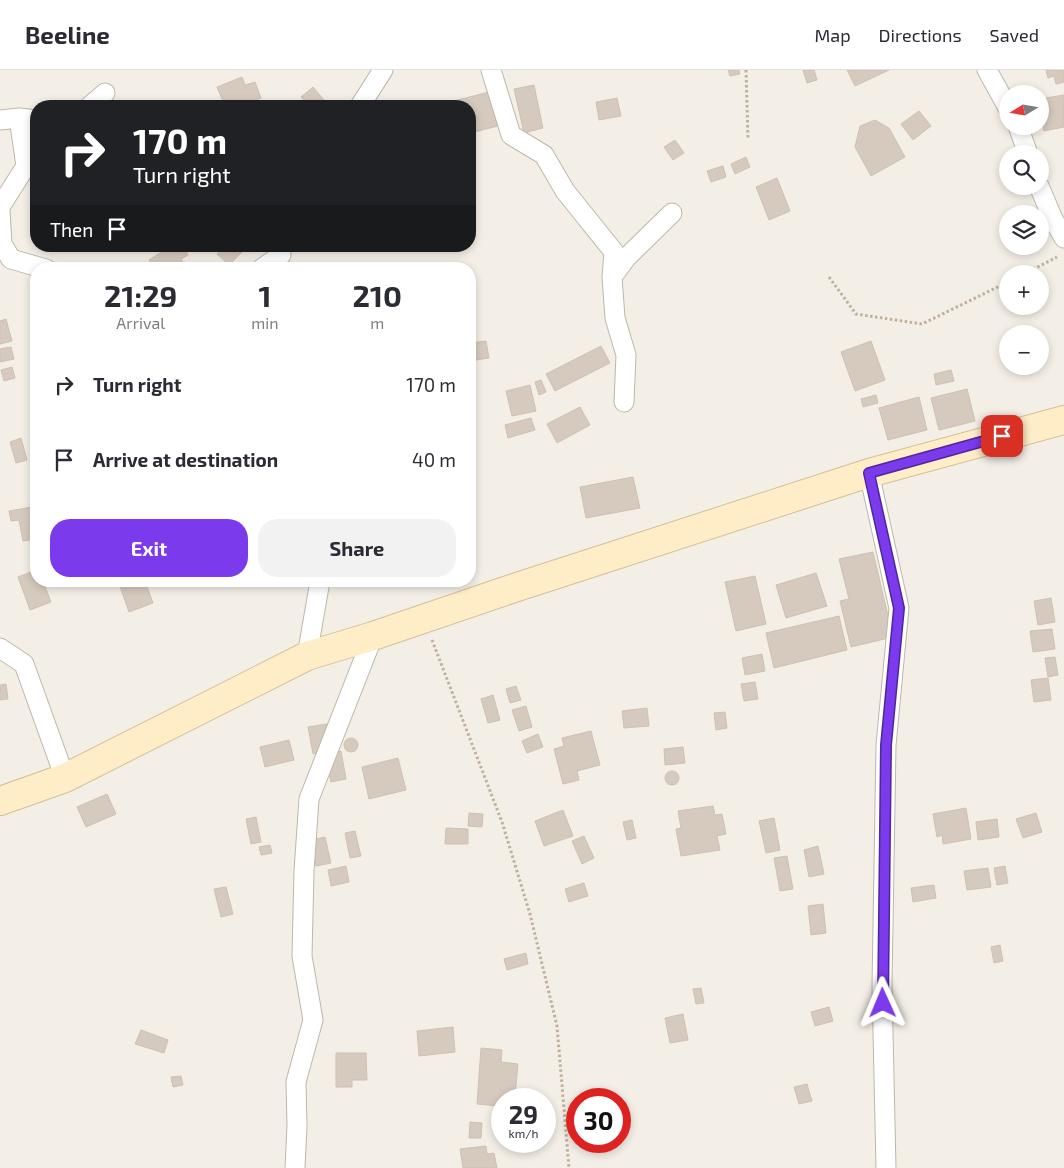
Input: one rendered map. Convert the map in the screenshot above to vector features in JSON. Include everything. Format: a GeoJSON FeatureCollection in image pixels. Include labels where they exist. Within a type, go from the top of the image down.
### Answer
{"type":"FeatureCollection","features":[{"type":"Feature","properties":{"kind":"main road"},"geometry":{"type":"LineString","coordinates":[[0,801],[65,778],[307,656],[869,473],[1064,420]]}},
{"type":"Feature","properties":{"kind":"street"},"geometry":{"type":"LineString","coordinates":[[364,100],[384,70]]}},
{"type":"Feature","properties":{"kind":"street"},"geometry":{"type":"LineString","coordinates":[[491,70],[511,135],[544,155],[565,191],[614,252],[612,277],[615,318],[626,356],[624,402]]}},
{"type":"Feature","properties":{"kind":"street"},"geometry":{"type":"LineString","coordinates":[[987,70],[999,92]]}},
{"type":"Feature","properties":{"kind":"street"},"geometry":{"type":"LineString","coordinates":[[97,100],[105,93]]}},
{"type":"Feature","properties":{"kind":"street"},"geometry":{"type":"LineString","coordinates":[[0,120],[28,119],[26,166],[0,207]]}},
{"type":"Feature","properties":{"kind":"street"},"geometry":{"type":"LineString","coordinates":[[1043,195],[1064,238]]}},
{"type":"Feature","properties":{"kind":"street"},"geometry":{"type":"LineString","coordinates":[[0,210],[2,244],[11,259],[30,264]]}},
{"type":"Feature","properties":{"kind":"street"},"geometry":{"type":"LineString","coordinates":[[612,277],[626,258],[672,213]]}},
{"type":"Feature","properties":{"kind":"street"},"geometry":{"type":"LineString","coordinates":[[869,473],[899,608],[886,755],[882,986],[886,1168]]}},
{"type":"Feature","properties":{"kind":"street"},"geometry":{"type":"LineString","coordinates":[[307,656],[319,587]]}},
{"type":"Feature","properties":{"kind":"street"},"geometry":{"type":"LineString","coordinates":[[295,1168],[297,1126],[296,1082],[313,1020],[302,956],[304,872],[309,799],[373,636]]}},
{"type":"Feature","properties":{"kind":"street"},"geometry":{"type":"LineString","coordinates":[[0,648],[24,664],[65,778]]}},
{"type":"Feature","properties":{"kind":"path"},"geometry":{"type":"LineString","coordinates":[[746,70],[748,138]]}},
{"type":"Feature","properties":{"kind":"path"},"geometry":{"type":"LineString","coordinates":[[1042,265],[1064,254]]}},
{"type":"Feature","properties":{"kind":"path"},"geometry":{"type":"LineString","coordinates":[[829,276],[856,314],[922,324],[999,286]]}},
{"type":"Feature","properties":{"kind":"path"},"geometry":{"type":"LineString","coordinates":[[424,618],[502,822],[530,914],[557,1026],[568,1168]]}},
{"type":"Feature","properties":{"kind":"building"},"geometry":{"type":"Polygon","coordinates":[[[728,70],[739,70],[740,74],[730,76],[728,70]]]}},
{"type":"Feature","properties":{"kind":"building"},"geometry":{"type":"Polygon","coordinates":[[[803,70],[814,70],[817,80],[807,83],[803,70]]]}},
{"type":"Feature","properties":{"kind":"building"},"geometry":{"type":"Polygon","coordinates":[[[847,70],[889,70],[855,86],[847,70]]]}},
{"type":"Feature","properties":{"kind":"building"},"geometry":{"type":"Polygon","coordinates":[[[1046,70],[1064,70],[1064,82],[1056,84],[1054,76],[1048,78],[1046,70]]]}},
{"type":"Feature","properties":{"kind":"building"},"geometry":{"type":"Polygon","coordinates":[[[242,77],[245,85],[255,82],[261,98],[257,100],[222,100],[217,87],[242,77]]]}},
{"type":"Feature","properties":{"kind":"building"},"geometry":{"type":"Polygon","coordinates":[[[534,85],[543,128],[524,133],[514,89],[534,85]]]}},
{"type":"Feature","properties":{"kind":"building"},"geometry":{"type":"Polygon","coordinates":[[[313,87],[324,100],[304,100],[301,97],[313,87]]]}},
{"type":"Feature","properties":{"kind":"building"},"geometry":{"type":"Polygon","coordinates":[[[489,92],[498,126],[476,132],[476,100],[458,100],[489,92]]]}},
{"type":"Feature","properties":{"kind":"building"},"geometry":{"type":"Polygon","coordinates":[[[1064,95],[1064,127],[1049,130],[1049,98],[1064,95]]]}},
{"type":"Feature","properties":{"kind":"building"},"geometry":{"type":"Polygon","coordinates":[[[617,98],[621,116],[599,120],[596,102],[617,98]]]}},
{"type":"Feature","properties":{"kind":"building"},"geometry":{"type":"Polygon","coordinates":[[[919,111],[931,126],[913,140],[901,124],[919,111]]]}},
{"type":"Feature","properties":{"kind":"building"},"geometry":{"type":"Polygon","coordinates":[[[875,120],[889,128],[905,157],[871,176],[855,147],[860,126],[875,120]]]}},
{"type":"Feature","properties":{"kind":"building"},"geometry":{"type":"Polygon","coordinates":[[[675,140],[684,153],[673,160],[664,147],[675,140]]]}},
{"type":"Feature","properties":{"kind":"building"},"geometry":{"type":"Polygon","coordinates":[[[746,157],[750,167],[735,174],[731,164],[746,157]]]}},
{"type":"Feature","properties":{"kind":"building"},"geometry":{"type":"Polygon","coordinates":[[[723,166],[726,177],[711,182],[707,171],[723,166]]]}},
{"type":"Feature","properties":{"kind":"building"},"geometry":{"type":"Polygon","coordinates":[[[777,178],[790,211],[769,220],[756,187],[777,178]]]}},
{"type":"Feature","properties":{"kind":"building"},"geometry":{"type":"Polygon","coordinates":[[[162,252],[186,252],[188,255],[181,259],[183,262],[150,262],[149,260],[162,252]]]}},
{"type":"Feature","properties":{"kind":"building"},"geometry":{"type":"Polygon","coordinates":[[[219,252],[242,252],[232,262],[226,262],[217,254],[219,252]]]}},
{"type":"Feature","properties":{"kind":"building"},"geometry":{"type":"Polygon","coordinates":[[[6,319],[12,341],[0,344],[0,321],[6,319]]]}},
{"type":"Feature","properties":{"kind":"building"},"geometry":{"type":"Polygon","coordinates":[[[486,341],[489,358],[476,360],[476,342],[486,341]]]}},
{"type":"Feature","properties":{"kind":"building"},"geometry":{"type":"Polygon","coordinates":[[[871,341],[885,380],[855,391],[841,352],[871,341]]]}},
{"type":"Feature","properties":{"kind":"building"},"geometry":{"type":"Polygon","coordinates":[[[601,346],[610,363],[555,391],[546,374],[601,346]]]}},
{"type":"Feature","properties":{"kind":"building"},"geometry":{"type":"Polygon","coordinates":[[[11,347],[14,359],[0,362],[0,349],[11,347]]]}},
{"type":"Feature","properties":{"kind":"building"},"geometry":{"type":"Polygon","coordinates":[[[12,367],[15,378],[4,381],[1,370],[12,367]]]}},
{"type":"Feature","properties":{"kind":"building"},"geometry":{"type":"Polygon","coordinates":[[[951,370],[954,381],[936,385],[934,374],[951,370]]]}},
{"type":"Feature","properties":{"kind":"building"},"geometry":{"type":"Polygon","coordinates":[[[541,380],[546,392],[539,395],[535,382],[541,380]]]}},
{"type":"Feature","properties":{"kind":"building"},"geometry":{"type":"Polygon","coordinates":[[[530,385],[536,411],[512,416],[506,391],[530,385]]]}},
{"type":"Feature","properties":{"kind":"building"},"geometry":{"type":"Polygon","coordinates":[[[967,389],[975,421],[939,430],[931,398],[967,389]]]}},
{"type":"Feature","properties":{"kind":"building"},"geometry":{"type":"Polygon","coordinates":[[[876,395],[878,403],[863,407],[861,399],[876,395]]]}},
{"type":"Feature","properties":{"kind":"building"},"geometry":{"type":"Polygon","coordinates":[[[919,397],[927,430],[888,440],[879,408],[919,397]]]}},
{"type":"Feature","properties":{"kind":"building"},"geometry":{"type":"Polygon","coordinates":[[[580,407],[590,425],[557,443],[547,424],[580,407]]]}},
{"type":"Feature","properties":{"kind":"building"},"geometry":{"type":"Polygon","coordinates":[[[531,418],[535,430],[508,438],[505,425],[531,418]]]}},
{"type":"Feature","properties":{"kind":"building"},"geometry":{"type":"Polygon","coordinates":[[[21,438],[27,460],[16,463],[10,442],[21,438]]]}},
{"type":"Feature","properties":{"kind":"building"},"geometry":{"type":"Polygon","coordinates":[[[633,477],[640,508],[586,518],[580,487],[633,477]]]}},
{"type":"Feature","properties":{"kind":"building"},"geometry":{"type":"Polygon","coordinates":[[[30,507],[30,540],[23,541],[19,520],[11,521],[9,511],[30,507]]]}},
{"type":"Feature","properties":{"kind":"building"},"geometry":{"type":"Polygon","coordinates":[[[873,552],[893,637],[851,647],[840,601],[849,599],[839,559],[873,552]]]}},
{"type":"Feature","properties":{"kind":"building"},"geometry":{"type":"Polygon","coordinates":[[[30,572],[30,587],[45,587],[51,602],[30,610],[18,577],[30,572]]]}},
{"type":"Feature","properties":{"kind":"building"},"geometry":{"type":"Polygon","coordinates":[[[816,573],[827,606],[786,618],[776,585],[816,573]]]}},
{"type":"Feature","properties":{"kind":"building"},"geometry":{"type":"Polygon","coordinates":[[[755,576],[766,624],[736,631],[725,582],[755,576]]]}},
{"type":"Feature","properties":{"kind":"building"},"geometry":{"type":"Polygon","coordinates":[[[120,587],[147,587],[153,603],[129,612],[120,587]]]}},
{"type":"Feature","properties":{"kind":"building"},"geometry":{"type":"Polygon","coordinates":[[[1051,598],[1055,622],[1038,625],[1034,601],[1051,598]]]}},
{"type":"Feature","properties":{"kind":"building"},"geometry":{"type":"Polygon","coordinates":[[[839,616],[847,650],[774,668],[766,633],[839,616]]]}},
{"type":"Feature","properties":{"kind":"building"},"geometry":{"type":"Polygon","coordinates":[[[1052,629],[1055,649],[1033,652],[1030,631],[1052,629]]]}},
{"type":"Feature","properties":{"kind":"building"},"geometry":{"type":"Polygon","coordinates":[[[762,654],[765,671],[745,675],[742,658],[762,654]]]}},
{"type":"Feature","properties":{"kind":"building"},"geometry":{"type":"Polygon","coordinates":[[[1055,657],[1058,675],[1048,677],[1045,658],[1055,657]]]}},
{"type":"Feature","properties":{"kind":"building"},"geometry":{"type":"Polygon","coordinates":[[[1048,678],[1051,700],[1034,702],[1031,680],[1048,678]]]}},
{"type":"Feature","properties":{"kind":"building"},"geometry":{"type":"Polygon","coordinates":[[[755,682],[758,699],[744,701],[741,684],[755,682]]]}},
{"type":"Feature","properties":{"kind":"building"},"geometry":{"type":"Polygon","coordinates":[[[6,684],[8,699],[0,700],[0,685],[6,684]]]}},
{"type":"Feature","properties":{"kind":"building"},"geometry":{"type":"Polygon","coordinates":[[[516,686],[521,700],[510,703],[506,689],[516,686]]]}},
{"type":"Feature","properties":{"kind":"building"},"geometry":{"type":"Polygon","coordinates":[[[493,695],[500,720],[488,723],[481,699],[493,695]]]}},
{"type":"Feature","properties":{"kind":"building"},"geometry":{"type":"Polygon","coordinates":[[[526,706],[532,727],[519,731],[512,710],[526,706]]]}},
{"type":"Feature","properties":{"kind":"building"},"geometry":{"type":"Polygon","coordinates":[[[647,708],[649,726],[624,728],[622,711],[647,708]]]}},
{"type":"Feature","properties":{"kind":"building"},"geometry":{"type":"Polygon","coordinates":[[[725,712],[727,728],[716,730],[714,713],[725,712]]]}},
{"type":"Feature","properties":{"kind":"building"},"geometry":{"type":"Polygon","coordinates":[[[333,723],[338,749],[313,754],[308,727],[333,723]]]}},
{"type":"Feature","properties":{"kind":"building"},"geometry":{"type":"Polygon","coordinates":[[[591,731],[600,765],[577,771],[579,780],[563,784],[554,749],[564,746],[562,738],[591,731]]]}},
{"type":"Feature","properties":{"kind":"building"},"geometry":{"type":"Polygon","coordinates":[[[538,734],[543,747],[527,753],[522,741],[538,734]]]}},
{"type":"Feature","properties":{"kind":"building"},"geometry":{"type":"Polygon","coordinates":[[[351,738],[356,740],[358,745],[356,750],[351,752],[346,750],[344,745],[346,740],[351,738]]]}},
{"type":"Feature","properties":{"kind":"building"},"geometry":{"type":"Polygon","coordinates":[[[289,740],[294,760],[265,767],[260,747],[289,740]]]}},
{"type":"Feature","properties":{"kind":"building"},"geometry":{"type":"Polygon","coordinates":[[[683,747],[685,763],[665,765],[664,749],[683,747]]]}},
{"type":"Feature","properties":{"kind":"building"},"geometry":{"type":"Polygon","coordinates":[[[341,751],[346,779],[331,782],[325,755],[341,751]]]}},
{"type":"Feature","properties":{"kind":"building"},"geometry":{"type":"Polygon","coordinates":[[[398,758],[406,790],[369,799],[362,767],[398,758]]]}},
{"type":"Feature","properties":{"kind":"building"},"geometry":{"type":"Polygon","coordinates":[[[672,771],[677,773],[679,778],[677,783],[672,785],[667,783],[665,778],[667,773],[672,771]]]}},
{"type":"Feature","properties":{"kind":"building"},"geometry":{"type":"Polygon","coordinates":[[[107,794],[116,814],[86,827],[77,807],[107,794]]]}},
{"type":"Feature","properties":{"kind":"building"},"geometry":{"type":"Polygon","coordinates":[[[713,806],[715,815],[722,814],[726,834],[717,836],[720,850],[681,856],[676,829],[681,828],[678,811],[713,806]]]}},
{"type":"Feature","properties":{"kind":"building"},"geometry":{"type":"Polygon","coordinates":[[[966,808],[971,839],[943,844],[942,835],[937,837],[933,814],[966,808]]]}},
{"type":"Feature","properties":{"kind":"building"},"geometry":{"type":"Polygon","coordinates":[[[563,810],[573,836],[544,846],[535,821],[563,810]]]}},
{"type":"Feature","properties":{"kind":"building"},"geometry":{"type":"Polygon","coordinates":[[[469,813],[483,814],[482,827],[468,826],[469,813]]]}},
{"type":"Feature","properties":{"kind":"building"},"geometry":{"type":"Polygon","coordinates":[[[1036,813],[1042,832],[1023,838],[1016,819],[1036,813]]]}},
{"type":"Feature","properties":{"kind":"building"},"geometry":{"type":"Polygon","coordinates":[[[256,817],[261,842],[251,844],[246,819],[256,817]]]}},
{"type":"Feature","properties":{"kind":"building"},"geometry":{"type":"Polygon","coordinates":[[[774,818],[780,850],[766,853],[759,821],[774,818]]]}},
{"type":"Feature","properties":{"kind":"building"},"geometry":{"type":"Polygon","coordinates":[[[997,819],[999,837],[978,840],[976,822],[997,819]]]}},
{"type":"Feature","properties":{"kind":"building"},"geometry":{"type":"Polygon","coordinates":[[[632,820],[636,838],[627,840],[623,822],[632,820]]]}},
{"type":"Feature","properties":{"kind":"building"},"geometry":{"type":"Polygon","coordinates":[[[446,828],[468,829],[468,844],[445,844],[446,828]]]}},
{"type":"Feature","properties":{"kind":"building"},"geometry":{"type":"Polygon","coordinates":[[[355,831],[361,856],[350,858],[345,833],[355,831]]]}},
{"type":"Feature","properties":{"kind":"building"},"geometry":{"type":"Polygon","coordinates":[[[584,836],[594,858],[582,864],[572,841],[584,836]]]}},
{"type":"Feature","properties":{"kind":"building"},"geometry":{"type":"Polygon","coordinates":[[[325,837],[331,863],[316,866],[311,840],[325,837]]]}},
{"type":"Feature","properties":{"kind":"building"},"geometry":{"type":"Polygon","coordinates":[[[270,845],[272,853],[261,855],[259,847],[270,845]]]}},
{"type":"Feature","properties":{"kind":"building"},"geometry":{"type":"Polygon","coordinates":[[[818,846],[824,874],[809,877],[804,850],[818,846]]]}},
{"type":"Feature","properties":{"kind":"building"},"geometry":{"type":"Polygon","coordinates":[[[787,856],[793,889],[780,891],[774,858],[787,856]]]}},
{"type":"Feature","properties":{"kind":"building"},"geometry":{"type":"Polygon","coordinates":[[[346,866],[349,882],[331,886],[328,870],[346,866]]]}},
{"type":"Feature","properties":{"kind":"building"},"geometry":{"type":"Polygon","coordinates":[[[1005,866],[1008,883],[997,885],[994,868],[1005,866]]]}},
{"type":"Feature","properties":{"kind":"building"},"geometry":{"type":"Polygon","coordinates":[[[988,868],[991,887],[967,890],[964,871],[988,868]]]}},
{"type":"Feature","properties":{"kind":"building"},"geometry":{"type":"Polygon","coordinates":[[[584,883],[588,896],[569,902],[565,889],[584,883]]]}},
{"type":"Feature","properties":{"kind":"building"},"geometry":{"type":"Polygon","coordinates":[[[934,885],[936,898],[913,902],[911,888],[934,885]]]}},
{"type":"Feature","properties":{"kind":"building"},"geometry":{"type":"Polygon","coordinates":[[[226,887],[233,914],[221,917],[214,889],[226,887]]]}},
{"type":"Feature","properties":{"kind":"building"},"geometry":{"type":"Polygon","coordinates":[[[823,904],[826,933],[811,935],[808,906],[823,904]]]}},
{"type":"Feature","properties":{"kind":"building"},"geometry":{"type":"Polygon","coordinates":[[[1000,945],[1003,961],[994,963],[991,947],[1000,945]]]}},
{"type":"Feature","properties":{"kind":"building"},"geometry":{"type":"Polygon","coordinates":[[[526,953],[528,964],[507,970],[504,959],[526,953]]]}},
{"type":"Feature","properties":{"kind":"building"},"geometry":{"type":"Polygon","coordinates":[[[701,988],[704,1003],[696,1004],[693,989],[701,988]]]}},
{"type":"Feature","properties":{"kind":"building"},"geometry":{"type":"Polygon","coordinates":[[[829,1007],[833,1021],[815,1026],[811,1012],[829,1007]]]}},
{"type":"Feature","properties":{"kind":"building"},"geometry":{"type":"Polygon","coordinates":[[[683,1014],[688,1040],[670,1043],[665,1018],[683,1014]]]}},
{"type":"Feature","properties":{"kind":"building"},"geometry":{"type":"Polygon","coordinates":[[[453,1027],[455,1052],[419,1056],[417,1031],[453,1027]]]}},
{"type":"Feature","properties":{"kind":"building"},"geometry":{"type":"Polygon","coordinates":[[[141,1030],[168,1040],[164,1053],[135,1044],[141,1030]]]}},
{"type":"Feature","properties":{"kind":"building"},"geometry":{"type":"Polygon","coordinates":[[[481,1048],[502,1050],[501,1062],[518,1064],[516,1088],[491,1088],[491,1105],[477,1104],[481,1048]]]}},
{"type":"Feature","properties":{"kind":"building"},"geometry":{"type":"Polygon","coordinates":[[[336,1053],[366,1053],[367,1080],[352,1080],[352,1087],[336,1087],[336,1053]]]}},
{"type":"Feature","properties":{"kind":"building"},"geometry":{"type":"Polygon","coordinates":[[[181,1076],[183,1085],[173,1087],[171,1077],[181,1076]]]}},
{"type":"Feature","properties":{"kind":"building"},"geometry":{"type":"Polygon","coordinates":[[[807,1084],[812,1101],[799,1104],[794,1087],[807,1084]]]}},
{"type":"Feature","properties":{"kind":"building"},"geometry":{"type":"Polygon","coordinates":[[[470,1122],[482,1123],[481,1138],[469,1138],[470,1122]]]}},
{"type":"Feature","properties":{"kind":"building"},"geometry":{"type":"Polygon","coordinates":[[[486,1146],[487,1154],[494,1153],[497,1168],[463,1168],[460,1149],[486,1146]]]}},
{"type":"Feature","properties":{"kind":"route"},"geometry":{"type":"LineString","coordinates":[[883,1003],[886,745],[899,608],[869,473],[1002,436]]}}]}
